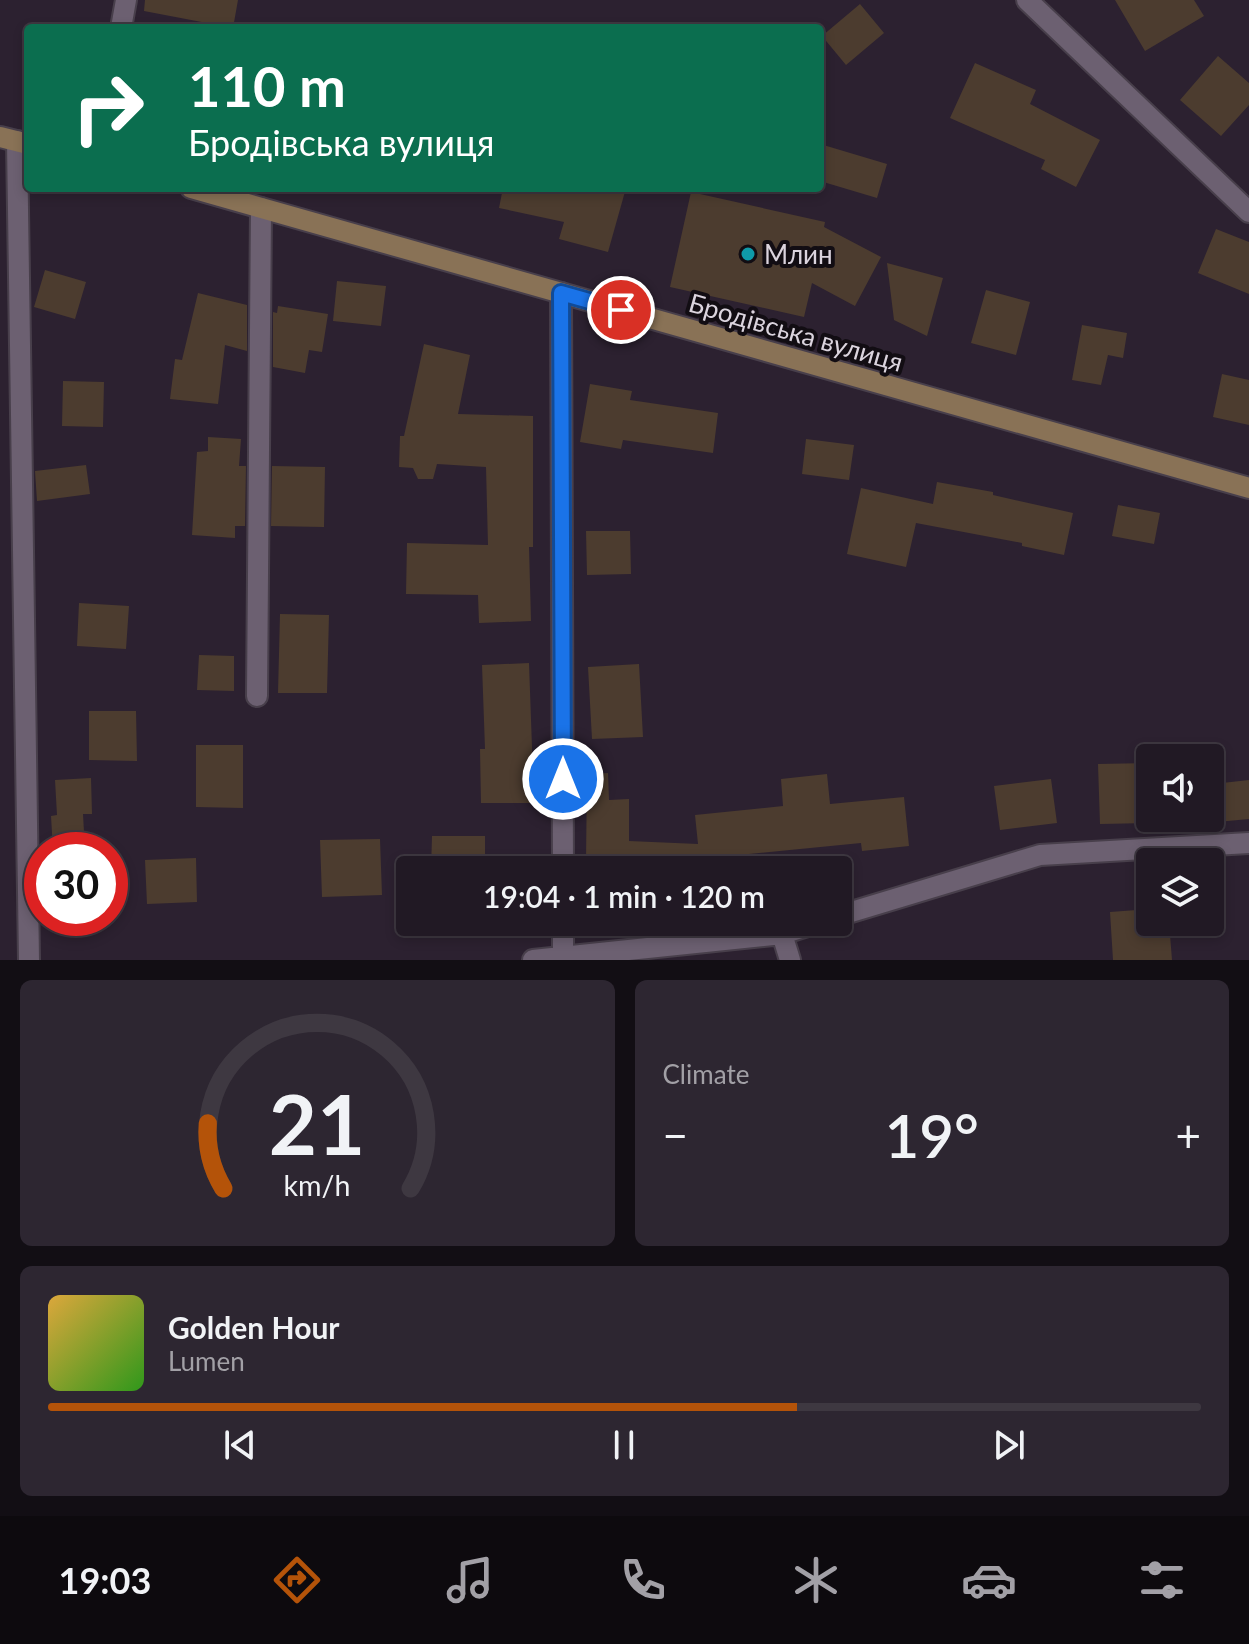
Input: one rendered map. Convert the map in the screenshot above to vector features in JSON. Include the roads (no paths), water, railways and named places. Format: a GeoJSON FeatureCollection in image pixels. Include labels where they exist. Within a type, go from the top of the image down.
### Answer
{"type":"FeatureCollection","features":[{"type":"Feature","properties":{"kind":"street"},"geometry":{"type":"LineString","coordinates":[[122,24],[126,0]]}},
{"type":"Feature","properties":{"kind":"street"},"geometry":{"type":"LineString","coordinates":[[1027,0],[1249,212]]}},
{"type":"Feature","properties":{"kind":"street"},"geometry":{"type":"LineString","coordinates":[[15,140],[29,960]]}},
{"type":"Feature","properties":{"kind":"street","name":"Бродівська вулиця"},"geometry":{"type":"LineString","coordinates":[[205,192],[1249,488]]}},
{"type":"Feature","properties":{"kind":"street"},"geometry":{"type":"LineString","coordinates":[[257,696],[261,208]]}},
{"type":"Feature","properties":{"kind":"street"},"geometry":{"type":"LineString","coordinates":[[561,293],[563,856]]}},
{"type":"Feature","properties":{"kind":"street"},"geometry":{"type":"LineString","coordinates":[[852,912],[1040,855],[1249,843]]}},
{"type":"Feature","properties":{"kind":"street"},"geometry":{"type":"LineString","coordinates":[[563,936],[563,957]]}},
{"type":"Feature","properties":{"kind":"street"},"geometry":{"type":"LineString","coordinates":[[533,960],[763,936]]}},
{"type":"Feature","properties":{"kind":"street"},"geometry":{"type":"LineString","coordinates":[[783,936],[790,960]]}},
{"type":"Feature","properties":{"kind":"place","name":"Млин"},"geometry":{"type":"Point","coordinates":[748,254]}}]}
